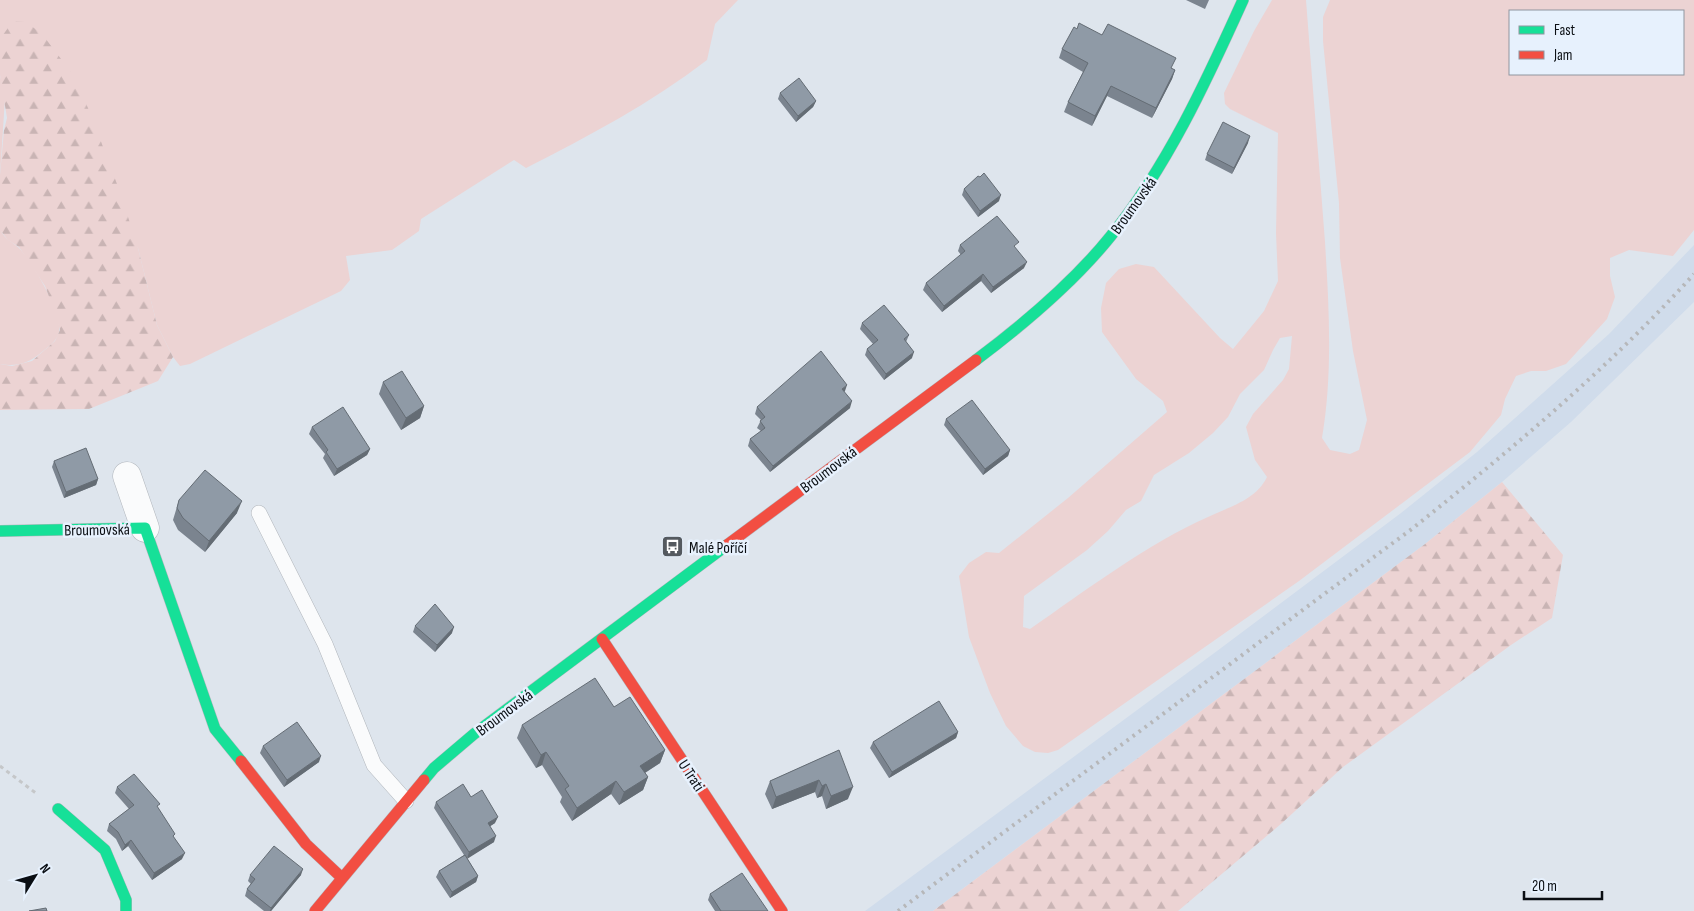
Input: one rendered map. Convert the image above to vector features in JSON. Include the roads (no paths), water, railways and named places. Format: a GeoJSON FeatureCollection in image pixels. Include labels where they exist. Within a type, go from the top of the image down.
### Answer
{"type":"FeatureCollection","features":[{"type":"Feature","properties":{"kind":"main road","name":"Broumovská"},"geometry":{"type":"LineString","coordinates":[[315,911],[434,768],[474,734],[1006,337],[1051,299],[1109,238],[1158,170],[1231,28],[1243,0]]}},
{"type":"Feature","properties":{"kind":"main road","name":"Broumovská"},"geometry":{"type":"LineString","coordinates":[[0,531],[145,528],[215,729],[306,844],[342,878]]}},
{"type":"Feature","properties":{"kind":"main road","name":"U Trati"},"geometry":{"type":"LineString","coordinates":[[602,639],[782,911]]}},
{"type":"Feature","properties":{"kind":"main road"},"geometry":{"type":"LineString","coordinates":[[58,809],[105,850],[126,900],[126,911]]}},
{"type":"Feature","properties":{"kind":"street"},"geometry":{"type":"LineString","coordinates":[[127,476],[145,528]]}},
{"type":"Feature","properties":{"kind":"lane"},"geometry":{"type":"LineString","coordinates":[[258,513],[325,644],[374,765],[406,801]]}},
{"type":"Feature","properties":{"kind":"railway"},"geometry":{"type":"LineString","coordinates":[[898,911],[1413,528],[1559,407],[1662,309],[1694,274]]}},
{"type":"Feature","properties":{"kind":"place","name":"Malé Poříčí"},"geometry":{"type":"Point","coordinates":[673,547]}}]}
